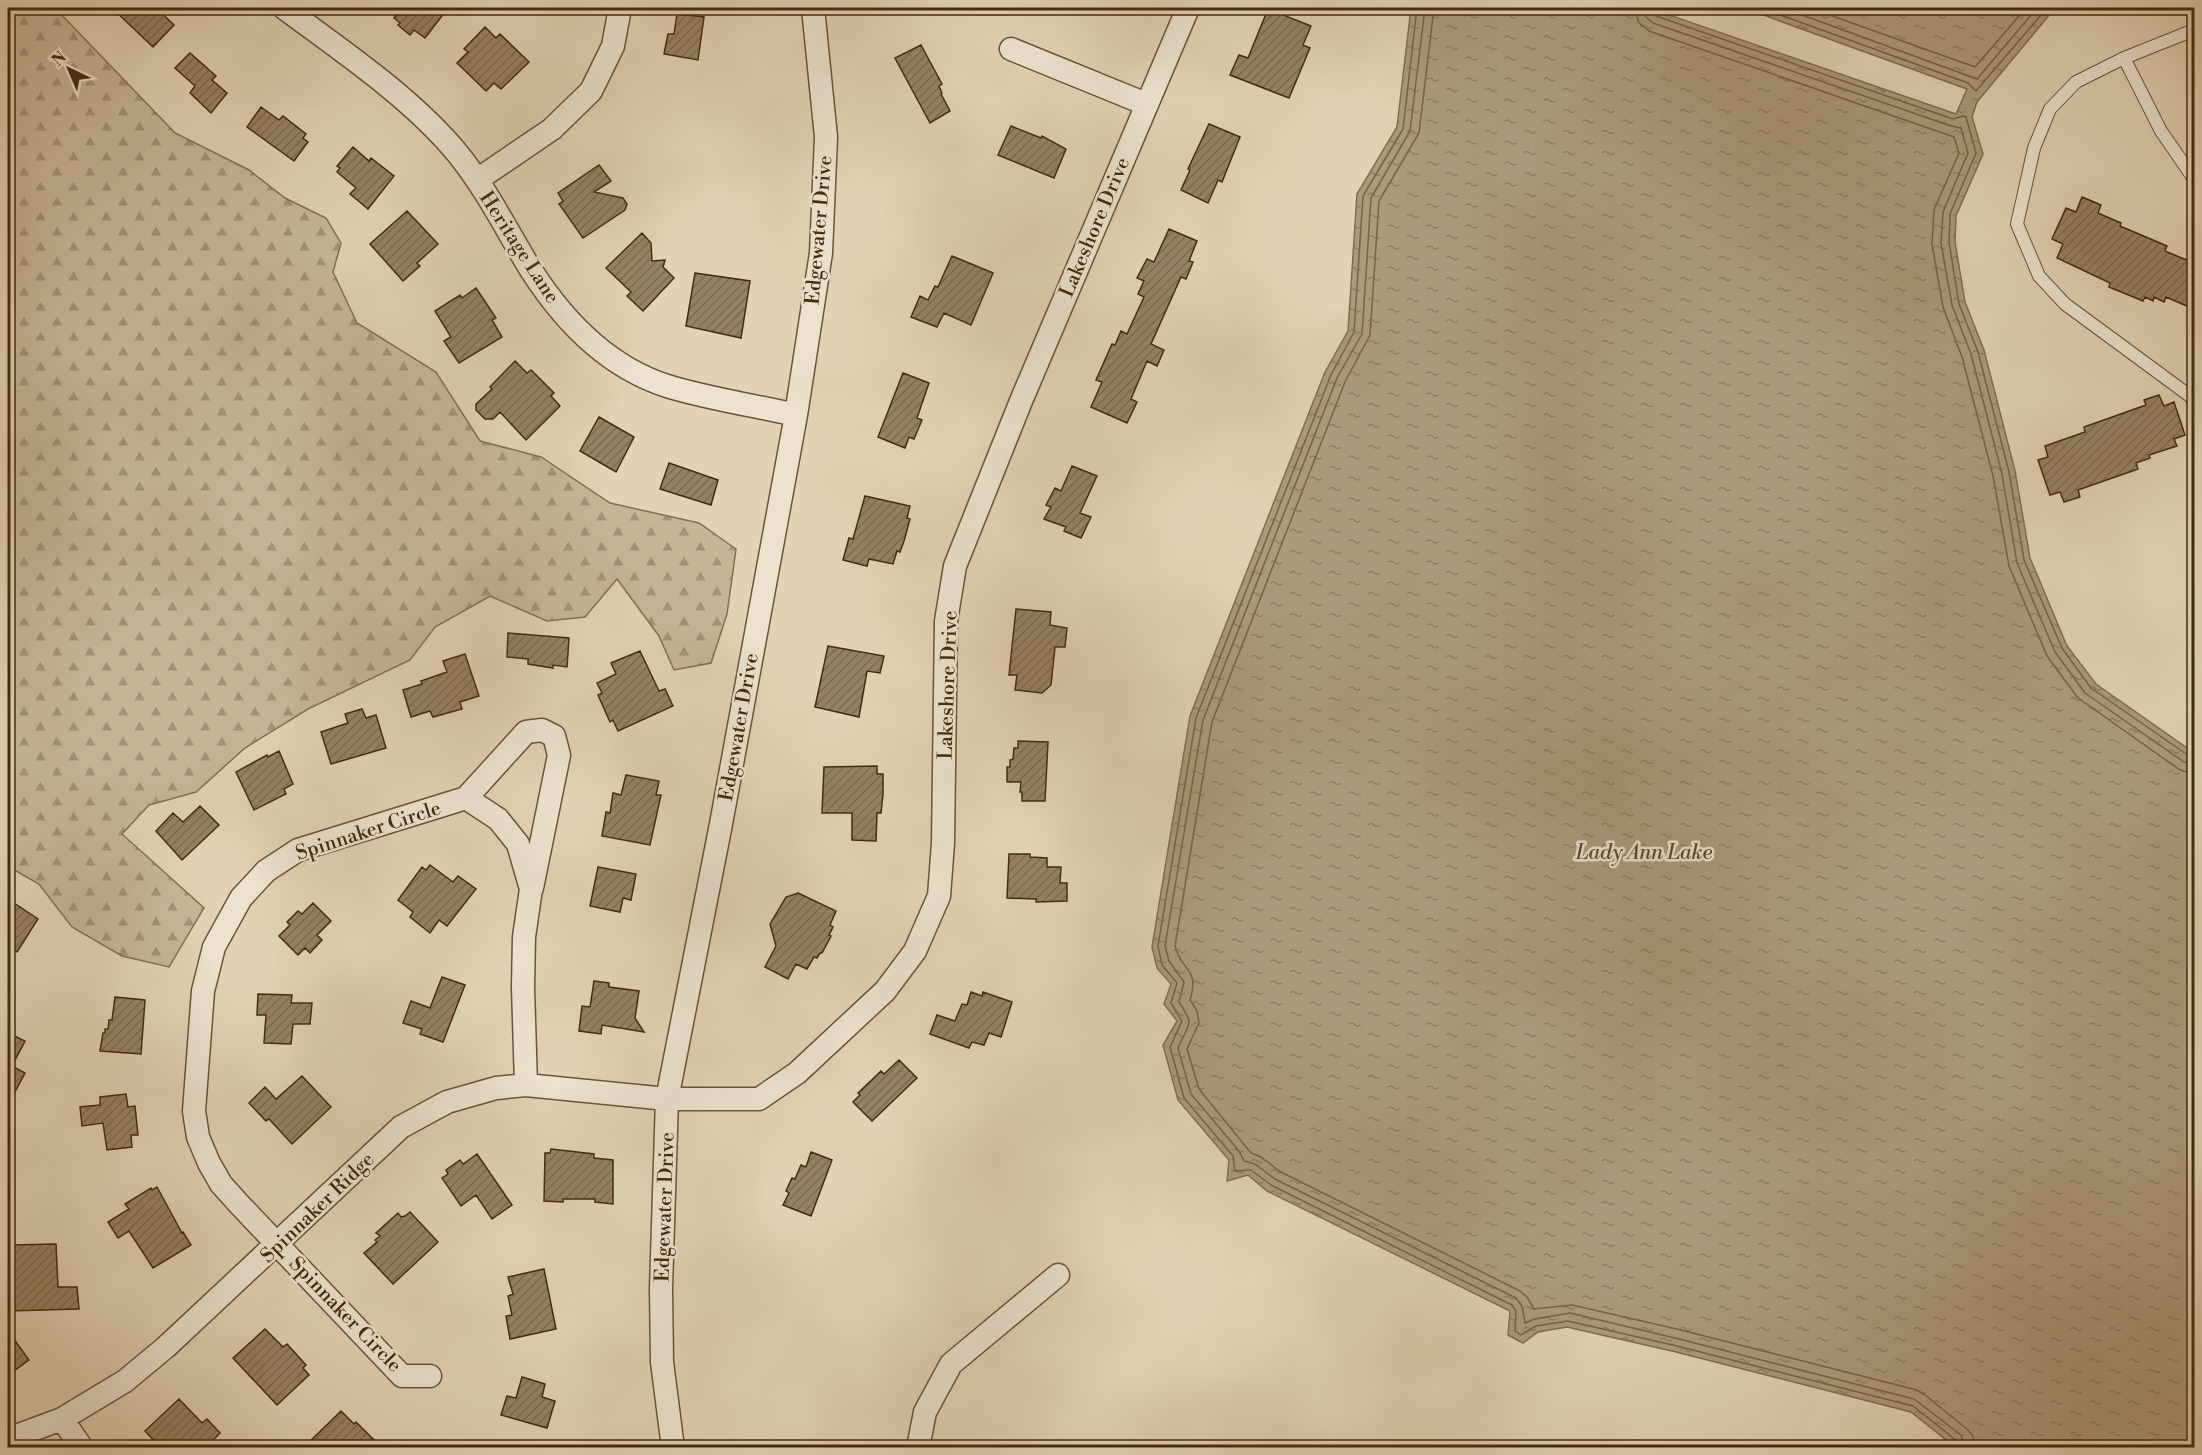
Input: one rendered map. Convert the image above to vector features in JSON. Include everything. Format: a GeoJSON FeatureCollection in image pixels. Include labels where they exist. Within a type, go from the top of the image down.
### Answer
{"type":"FeatureCollection","features":[{"type":"Feature","properties":{"kind":"street","name":"Heritage Lane"},"geometry":{"type":"LineString","coordinates":[[284,8],[386,85],[458,153],[532,271],[553,300],[578,330],[606,355],[637,373],[667,386],[796,415]]}},
{"type":"Feature","properties":{"kind":"street"},"geometry":{"type":"LineString","coordinates":[[477,180],[552,129],[591,91],[613,46],[620,8]]}},
{"type":"Feature","properties":{"kind":"street","name":"Edgewater Drive"},"geometry":{"type":"LineString","coordinates":[[673,1448],[662,1362],[667,1099],[721,824],[796,415],[821,253],[825,149],[813,8]]}},
{"type":"Feature","properties":{"kind":"street","name":"Lakeshore Drive"},"geometry":{"type":"LineString","coordinates":[[667,1099],[759,1099],[797,1073],[885,991],[915,951],[939,896],[943,843],[946,621],[956,566],[1021,401],[1188,8]]}},
{"type":"Feature","properties":{"kind":"street"},"geometry":{"type":"LineString","coordinates":[[1011,49],[1146,104]]}},
{"type":"Feature","properties":{"kind":"street"},"geometry":{"type":"LineString","coordinates":[[466,798],[526,732],[542,730],[554,736],[559,755],[531,889]]}},
{"type":"Feature","properties":{"kind":"street","name":"Spinnaker Circle"},"geometry":{"type":"LineString","coordinates":[[430,1376],[402,1376],[221,1184],[198,1137],[194,1111],[203,991],[214,947],[241,898],[266,871],[298,850],[466,798],[498,819],[518,844],[531,889],[524,937],[526,1085]]}},
{"type":"Feature","properties":{"kind":"street","name":"Spinnaker Ridge"},"geometry":{"type":"LineString","coordinates":[[8,1439],[62,1419],[124,1382],[279,1244],[401,1127],[447,1102],[496,1088],[526,1085],[667,1099]]}},
{"type":"Feature","properties":{"kind":"street"},"geometry":{"type":"LineString","coordinates":[[918,1448],[925,1412],[951,1364],[1058,1275]]}},
{"type":"Feature","properties":{"kind":"street"},"geometry":{"type":"LineString","coordinates":[[62,1419],[82,1448]]}},
{"type":"Feature","properties":{"kind":"lane"},"geometry":{"type":"LineString","coordinates":[[2194,30],[2124,58],[2076,82],[2050,109],[2034,148],[2017,224],[2039,276],[2065,304],[2190,396],[2194,402]]}},
{"type":"Feature","properties":{"kind":"lane"},"geometry":{"type":"LineString","coordinates":[[2124,58],[2161,131],[2194,179]]}},
{"type":"Feature","properties":{"kind":"green space"},"geometry":{"type":"Polygon","coordinates":[[[8,8],[55,8],[175,133],[249,170],[285,198],[326,218],[341,243],[333,272],[357,323],[436,372],[480,441],[541,457],[610,503],[699,523],[736,549],[727,614],[711,663],[674,670],[659,636],[617,579],[585,617],[547,621],[490,596],[435,627],[410,660],[308,709],[245,748],[196,792],[149,805],[122,834],[204,908],[169,967],[122,956],[72,927],[39,884],[8,868],[8,8]]]}},
{"type":"Feature","properties":{"kind":"water","name":"Lady Ann Lake"},"geometry":{"type":"Polygon","coordinates":[[[1411,8],[1649,8],[1956,114],[1967,89],[1744,8],[2055,8],[1977,102],[1972,117],[1983,154],[1956,216],[1955,242],[1965,302],[1984,350],[2015,471],[2030,558],[2067,646],[2096,684],[2194,753],[2194,1447],[1955,1447],[1911,1412],[1676,1352],[1567,1327],[1538,1332],[1523,1343],[1508,1335],[1510,1311],[1267,1191],[1248,1175],[1227,1181],[1229,1160],[1178,1100],[1163,1045],[1177,1021],[1164,1004],[1171,984],[1157,968],[1152,947],[1190,716],[1325,372],[1348,331],[1357,194],[1397,127],[1411,8]]]}},
{"type":"Feature","properties":{"kind":"building"},"geometry":{"type":"Polygon","coordinates":[[[112,8],[156,8],[174,25],[153,47],[112,8]]]}},
{"type":"Feature","properties":{"kind":"building"},"geometry":{"type":"Polygon","coordinates":[[[402,8],[448,8],[425,38],[414,30],[410,35],[398,25],[400,23],[394,18],[402,8]]]}},
{"type":"Feature","properties":{"kind":"building"},"geometry":{"type":"Polygon","coordinates":[[[1268,9],[1311,26],[1303,45],[1310,48],[1289,98],[1230,75],[1239,55],[1248,58],[1268,9]]]}},
{"type":"Feature","properties":{"kind":"building"},"geometry":{"type":"Polygon","coordinates":[[[677,14],[704,17],[698,60],[664,54],[668,34],[674,34],[677,14]]]}},
{"type":"Feature","properties":{"kind":"building"},"geometry":{"type":"Polygon","coordinates":[[[485,27],[496,38],[500,34],[529,62],[501,89],[494,83],[486,91],[457,63],[468,52],[464,49],[485,27]]]}},
{"type":"Feature","properties":{"kind":"building"},"geometry":{"type":"Polygon","coordinates":[[[921,45],[942,84],[939,86],[941,94],[950,111],[930,123],[895,58],[921,45]]]}},
{"type":"Feature","properties":{"kind":"building"},"geometry":{"type":"Polygon","coordinates":[[[190,53],[216,76],[212,80],[227,93],[211,113],[190,93],[195,86],[175,68],[190,53]]]}},
{"type":"Feature","properties":{"kind":"building"},"geometry":{"type":"Polygon","coordinates":[[[261,107],[279,120],[283,116],[306,134],[303,138],[308,142],[294,161],[247,127],[261,107]]]}},
{"type":"Feature","properties":{"kind":"building"},"geometry":{"type":"Polygon","coordinates":[[[1209,124],[1240,137],[1222,182],[1218,180],[1208,203],[1181,190],[1209,124]]]}},
{"type":"Feature","properties":{"kind":"building"},"geometry":{"type":"Polygon","coordinates":[[[1011,126],[1041,138],[1042,136],[1066,149],[1054,178],[998,155],[1011,126]]]}},
{"type":"Feature","properties":{"kind":"building"},"geometry":{"type":"Polygon","coordinates":[[[353,147],[369,161],[371,158],[394,176],[368,209],[350,194],[356,188],[337,172],[340,168],[337,166],[353,147]]]}},
{"type":"Feature","properties":{"kind":"building"},"geometry":{"type":"Polygon","coordinates":[[[599,165],[611,181],[594,192],[623,198],[627,204],[625,210],[583,238],[559,204],[563,201],[558,193],[599,165]]]}},
{"type":"Feature","properties":{"kind":"building"},"geometry":{"type":"Polygon","coordinates":[[[2082,197],[2101,205],[2098,213],[2121,223],[2120,226],[2167,246],[2165,251],[2194,263],[2194,309],[2166,297],[2164,302],[2154,297],[2153,301],[2145,297],[2143,301],[2109,287],[2110,283],[2057,258],[2063,244],[2052,239],[2066,208],[2076,212],[2082,197]]]}},
{"type":"Feature","properties":{"kind":"building"},"geometry":{"type":"Polygon","coordinates":[[[407,211],[438,244],[417,263],[420,266],[403,281],[370,244],[407,211]]]}},
{"type":"Feature","properties":{"kind":"building"},"geometry":{"type":"Polygon","coordinates":[[[1169,229],[1197,241],[1189,261],[1193,262],[1186,279],[1181,277],[1151,344],[1164,350],[1157,366],[1147,361],[1131,399],[1137,402],[1127,423],[1091,407],[1102,382],[1096,380],[1112,344],[1115,345],[1121,331],[1127,334],[1144,297],[1138,294],[1144,281],[1137,278],[1147,259],[1154,262],[1169,229]]]}},
{"type":"Feature","properties":{"kind":"building"},"geometry":{"type":"Polygon","coordinates":[[[642,233],[651,243],[652,261],[665,260],[663,267],[674,278],[643,311],[627,296],[631,292],[606,268],[642,233]]]}},
{"type":"Feature","properties":{"kind":"building"},"geometry":{"type":"Polygon","coordinates":[[[952,256],[993,273],[971,325],[944,313],[937,327],[911,317],[920,296],[928,300],[935,286],[938,287],[952,256]]]}},
{"type":"Feature","properties":{"kind":"building"},"geometry":{"type":"Polygon","coordinates":[[[695,273],[750,281],[741,338],[686,326],[695,273]]]}},
{"type":"Feature","properties":{"kind":"building"},"geometry":{"type":"Polygon","coordinates":[[[476,288],[496,318],[492,320],[502,337],[459,363],[444,341],[451,337],[435,311],[460,295],[462,298],[476,288]]]}},
{"type":"Feature","properties":{"kind":"building"},"geometry":{"type":"Polygon","coordinates":[[[515,361],[527,373],[531,370],[554,393],[551,396],[560,406],[526,440],[500,412],[493,419],[485,419],[476,410],[476,404],[515,361]]]}},
{"type":"Feature","properties":{"kind":"building"},"geometry":{"type":"Polygon","coordinates":[[[903,373],[929,383],[917,418],[922,420],[914,439],[909,437],[905,448],[878,437],[903,373]]]}},
{"type":"Feature","properties":{"kind":"building"},"geometry":{"type":"Polygon","coordinates":[[[2159,395],[2164,406],[2174,402],[2185,435],[2174,439],[2177,446],[2149,455],[2150,458],[2136,463],[2138,469],[2078,490],[2080,497],[2064,502],[2060,492],[2050,495],[2038,460],[2048,457],[2045,446],[2085,432],[2084,427],[2146,405],[2144,400],[2159,395]]]}},
{"type":"Feature","properties":{"kind":"building"},"geometry":{"type":"Polygon","coordinates":[[[599,417],[634,437],[616,472],[580,451],[599,417]]]}},
{"type":"Feature","properties":{"kind":"building"},"geometry":{"type":"Polygon","coordinates":[[[669,463],[718,480],[711,505],[660,489],[669,463]]]}},
{"type":"Feature","properties":{"kind":"building"},"geometry":{"type":"Polygon","coordinates":[[[1072,466],[1097,476],[1080,513],[1091,517],[1081,538],[1064,531],[1066,527],[1044,519],[1051,507],[1046,505],[1055,488],[1061,491],[1072,466]]]}},
{"type":"Feature","properties":{"kind":"building"},"geometry":{"type":"Polygon","coordinates":[[[865,496],[910,506],[907,518],[910,519],[904,541],[900,552],[897,551],[893,564],[869,559],[867,566],[843,560],[849,538],[853,539],[865,496]]]}},
{"type":"Feature","properties":{"kind":"building"},"geometry":{"type":"Polygon","coordinates":[[[1016,609],[1051,612],[1050,625],[1067,628],[1065,647],[1055,647],[1051,685],[1042,693],[1015,690],[1017,675],[1009,675],[1016,609]]]}},
{"type":"Feature","properties":{"kind":"building"},"geometry":{"type":"Polygon","coordinates":[[[508,633],[569,638],[567,667],[553,665],[553,668],[528,664],[528,659],[507,657],[508,633]]]}},
{"type":"Feature","properties":{"kind":"building"},"geometry":{"type":"Polygon","coordinates":[[[828,646],[884,656],[880,673],[867,671],[859,717],[815,707],[828,646]]]}},
{"type":"Feature","properties":{"kind":"building"},"geometry":{"type":"Polygon","coordinates":[[[640,651],[659,691],[665,689],[673,706],[618,731],[613,720],[610,722],[598,695],[602,693],[597,683],[616,674],[611,663],[640,651]]]}},
{"type":"Feature","properties":{"kind":"building"},"geometry":{"type":"Polygon","coordinates":[[[465,654],[479,696],[460,702],[462,709],[433,717],[430,711],[411,717],[403,690],[447,672],[443,661],[465,654]]]}},
{"type":"Feature","properties":{"kind":"building"},"geometry":{"type":"Polygon","coordinates":[[[362,709],[366,718],[376,715],[386,748],[331,764],[321,732],[348,723],[345,714],[362,709]]]}},
{"type":"Feature","properties":{"kind":"building"},"geometry":{"type":"Polygon","coordinates":[[[1018,741],[1048,742],[1045,801],[1022,801],[1021,782],[1007,782],[1007,767],[1010,767],[1014,748],[1018,748],[1018,741]]]}},
{"type":"Feature","properties":{"kind":"building"},"geometry":{"type":"Polygon","coordinates":[[[279,751],[293,784],[284,789],[286,794],[254,810],[236,772],[279,751]]]}},
{"type":"Feature","properties":{"kind":"building"},"geometry":{"type":"Polygon","coordinates":[[[877,766],[877,774],[883,774],[883,794],[881,813],[877,813],[876,841],[852,840],[852,813],[822,813],[824,767],[877,766]]]}},
{"type":"Feature","properties":{"kind":"building"},"geometry":{"type":"Polygon","coordinates":[[[626,775],[659,781],[656,795],[661,795],[650,845],[602,836],[606,812],[610,813],[613,793],[621,795],[626,775]]]}},
{"type":"Feature","properties":{"kind":"building"},"geometry":{"type":"Polygon","coordinates":[[[200,806],[219,825],[182,860],[156,831],[173,813],[183,822],[200,806]]]}},
{"type":"Feature","properties":{"kind":"building"},"geometry":{"type":"Polygon","coordinates":[[[1009,854],[1030,854],[1030,857],[1047,858],[1047,867],[1061,867],[1060,883],[1067,883],[1067,901],[1036,902],[1036,899],[1007,898],[1009,854]]]}},
{"type":"Feature","properties":{"kind":"building"},"geometry":{"type":"Polygon","coordinates":[[[430,865],[453,882],[458,876],[476,889],[447,926],[439,920],[430,933],[410,917],[413,912],[398,900],[422,867],[426,870],[430,865]]]}},
{"type":"Feature","properties":{"kind":"building"},"geometry":{"type":"Polygon","coordinates":[[[598,867],[636,874],[631,900],[623,898],[620,912],[590,906],[598,867]]]}},
{"type":"Feature","properties":{"kind":"building"},"geometry":{"type":"Polygon","coordinates":[[[798,893],[836,911],[830,925],[833,927],[829,935],[831,936],[822,953],[817,958],[814,957],[807,969],[796,964],[788,979],[765,967],[776,946],[770,924],[786,897],[798,893]]]}},
{"type":"Feature","properties":{"kind":"building"},"geometry":{"type":"Polygon","coordinates":[[[8,899],[38,919],[17,952],[8,946],[8,899]]]}},
{"type":"Feature","properties":{"kind":"building"},"geometry":{"type":"Polygon","coordinates":[[[313,903],[331,921],[317,935],[322,940],[310,953],[305,948],[298,955],[279,936],[290,925],[287,922],[298,911],[302,914],[313,903]]]}},
{"type":"Feature","properties":{"kind":"building"},"geometry":{"type":"Polygon","coordinates":[[[442,977],[465,985],[443,1042],[420,1034],[422,1029],[403,1023],[411,1001],[430,1008],[442,977]]]}},
{"type":"Feature","properties":{"kind":"building"},"geometry":{"type":"Polygon","coordinates":[[[594,981],[609,983],[609,987],[639,991],[635,1018],[644,1032],[602,1025],[601,1034],[579,1031],[582,1006],[590,1007],[594,981]]]}},
{"type":"Feature","properties":{"kind":"building"},"geometry":{"type":"Polygon","coordinates":[[[971,992],[982,996],[983,992],[1012,1002],[1001,1037],[989,1033],[984,1045],[972,1042],[969,1048],[930,1034],[937,1015],[955,1021],[962,1004],[967,1005],[971,992]]]}},
{"type":"Feature","properties":{"kind":"building"},"geometry":{"type":"Polygon","coordinates":[[[258,994],[292,995],[291,1003],[312,1003],[310,1024],[293,1024],[291,1044],[264,1043],[266,1015],[257,1015],[258,994]]]}},
{"type":"Feature","properties":{"kind":"building"},"geometry":{"type":"Polygon","coordinates":[[[115,997],[145,1000],[141,1054],[100,1051],[103,1033],[105,1029],[108,1029],[109,1020],[112,1020],[115,997]]]}},
{"type":"Feature","properties":{"kind":"building"},"geometry":{"type":"Polygon","coordinates":[[[8,1033],[25,1041],[12,1066],[25,1073],[8,1105],[8,1033]]]}},
{"type":"Feature","properties":{"kind":"building"},"geometry":{"type":"Polygon","coordinates":[[[899,1060],[917,1078],[872,1121],[853,1102],[860,1095],[858,1093],[881,1071],[884,1074],[899,1060]]]}},
{"type":"Feature","properties":{"kind":"building"},"geometry":{"type":"Polygon","coordinates":[[[302,1076],[331,1107],[292,1144],[269,1119],[266,1121],[249,1103],[265,1087],[276,1099],[302,1076]]]}},
{"type":"Feature","properties":{"kind":"building"},"geometry":{"type":"Polygon","coordinates":[[[126,1094],[128,1107],[135,1106],[138,1135],[131,1135],[132,1147],[107,1150],[103,1123],[82,1126],[80,1107],[100,1105],[100,1097],[126,1094]]]}},
{"type":"Feature","properties":{"kind":"building"},"geometry":{"type":"Polygon","coordinates":[[[551,1149],[594,1154],[594,1158],[613,1160],[613,1204],[595,1202],[595,1199],[544,1201],[545,1153],[550,1153],[551,1149]]]}},
{"type":"Feature","properties":{"kind":"building"},"geometry":{"type":"Polygon","coordinates":[[[811,1152],[832,1160],[811,1216],[783,1205],[789,1193],[786,1191],[792,1178],[795,1179],[801,1165],[806,1167],[811,1152]]]}},
{"type":"Feature","properties":{"kind":"building"},"geometry":{"type":"Polygon","coordinates":[[[477,1154],[512,1205],[492,1219],[476,1195],[461,1206],[442,1178],[448,1174],[446,1170],[460,1160],[463,1164],[477,1154]]]}},
{"type":"Feature","properties":{"kind":"building"},"geometry":{"type":"Polygon","coordinates":[[[157,1187],[191,1245],[153,1268],[129,1231],[118,1238],[108,1222],[129,1209],[125,1204],[151,1188],[152,1190],[157,1187]]]}},
{"type":"Feature","properties":{"kind":"building"},"geometry":{"type":"Polygon","coordinates":[[[410,1212],[438,1242],[393,1284],[364,1253],[377,1242],[375,1240],[380,1236],[376,1233],[398,1213],[401,1217],[410,1212]]]}},
{"type":"Feature","properties":{"kind":"building"},"geometry":{"type":"Polygon","coordinates":[[[56,1244],[58,1287],[77,1287],[79,1309],[8,1311],[8,1268],[10,1268],[11,1245],[56,1244]]]}},
{"type":"Feature","properties":{"kind":"building"},"geometry":{"type":"Polygon","coordinates":[[[544,1269],[556,1329],[510,1339],[506,1316],[512,1315],[508,1296],[513,1294],[508,1277],[544,1269]]]}},
{"type":"Feature","properties":{"kind":"building"},"geometry":{"type":"Polygon","coordinates":[[[265,1329],[283,1347],[287,1344],[306,1365],[303,1368],[309,1375],[277,1405],[233,1358],[265,1329]]]}},
{"type":"Feature","properties":{"kind":"building"},"geometry":{"type":"Polygon","coordinates":[[[8,1331],[29,1360],[8,1375],[8,1331]]]}},
{"type":"Feature","properties":{"kind":"building"},"geometry":{"type":"Polygon","coordinates":[[[522,1377],[545,1384],[542,1397],[555,1401],[547,1428],[501,1415],[507,1396],[516,1398],[522,1377]]]}},
{"type":"Feature","properties":{"kind":"building"},"geometry":{"type":"Polygon","coordinates":[[[179,1399],[202,1423],[207,1419],[220,1433],[205,1448],[161,1448],[145,1431],[179,1399]]]}},
{"type":"Feature","properties":{"kind":"building"},"geometry":{"type":"Polygon","coordinates":[[[341,1411],[374,1440],[366,1448],[303,1448],[341,1411]]]}}]}
